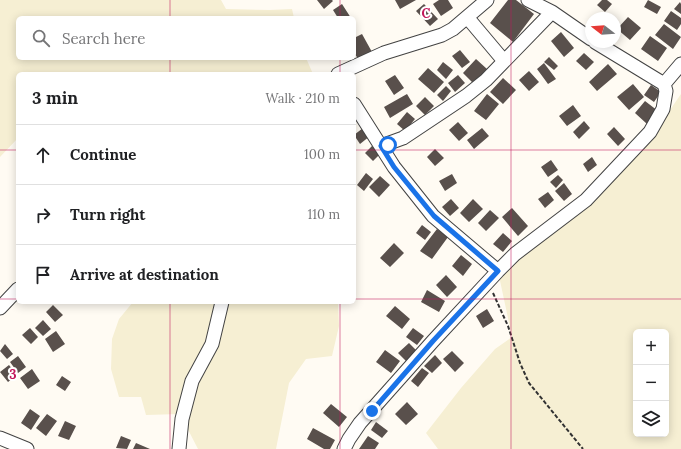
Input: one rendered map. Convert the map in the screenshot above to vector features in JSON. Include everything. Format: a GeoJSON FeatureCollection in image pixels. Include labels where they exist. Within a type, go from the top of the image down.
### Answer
{"type":"FeatureCollection","features":[{"type":"Feature","properties":{"kind":"street"},"geometry":{"type":"LineString","coordinates":[[342,72],[384,53],[442,35],[487,0]]}},
{"type":"Feature","properties":{"kind":"street"},"geometry":{"type":"LineString","coordinates":[[528,0],[552,12],[585,35]]}},
{"type":"Feature","properties":{"kind":"street"},"geometry":{"type":"LineString","coordinates":[[381,146],[403,138],[466,96],[504,61],[552,12]]}},
{"type":"Feature","properties":{"kind":"street"},"geometry":{"type":"LineString","coordinates":[[467,17],[504,61]]}},
{"type":"Feature","properties":{"kind":"street"},"geometry":{"type":"LineString","coordinates":[[344,449],[360,423],[498,271],[515,254],[586,200],[645,137],[663,109],[666,91],[664,84],[605,48]]}},
{"type":"Feature","properties":{"kind":"street"},"geometry":{"type":"LineString","coordinates":[[664,84],[681,64]]}},
{"type":"Feature","properties":{"kind":"street"},"geometry":{"type":"LineString","coordinates":[[356,107],[394,167],[434,216],[498,271]]}},
{"type":"Feature","properties":{"kind":"street"},"geometry":{"type":"LineString","coordinates":[[0,308],[16,291]]}},
{"type":"Feature","properties":{"kind":"street"},"geometry":{"type":"LineString","coordinates":[[179,449],[182,419],[192,381],[212,344],[222,304]]}},
{"type":"Feature","properties":{"kind":"street"},"geometry":{"type":"LineString","coordinates":[[0,438],[27,449]]}},
{"type":"Feature","properties":{"kind":"path"},"geometry":{"type":"LineString","coordinates":[[488,283],[499,304],[520,363],[530,383],[584,449]]}},
{"type":"Feature","properties":{"kind":"shaded area"},"geometry":{"type":"Polygon","coordinates":[[[0,0],[221,0],[226,9],[292,9],[294,16],[16,16],[16,60],[307,60],[312,72],[16,72],[16,140],[0,157],[0,0]]]}},
{"type":"Feature","properties":{"kind":"shaded area"},"geometry":{"type":"Polygon","coordinates":[[[681,94],[681,449],[438,449],[426,433],[461,388],[495,349],[512,337],[499,276],[652,136],[681,94]]]}},
{"type":"Feature","properties":{"kind":"shaded area"},"geometry":{"type":"Polygon","coordinates":[[[131,304],[338,304],[339,326],[332,356],[306,359],[289,383],[276,449],[198,449],[180,414],[146,415],[141,397],[119,397],[111,369],[112,339],[119,319],[131,304]]]}},
{"type":"Feature","properties":{"kind":"building"},"geometry":{"type":"Polygon","coordinates":[[[317,0],[332,0],[333,1],[324,9],[317,0]]]}},
{"type":"Feature","properties":{"kind":"building"},"geometry":{"type":"Polygon","coordinates":[[[395,0],[416,0],[400,9],[395,0]]]}},
{"type":"Feature","properties":{"kind":"building"},"geometry":{"type":"Polygon","coordinates":[[[439,0],[448,0],[453,8],[441,16],[433,4],[439,0]]]}},
{"type":"Feature","properties":{"kind":"building"},"geometry":{"type":"Polygon","coordinates":[[[508,0],[516,0],[534,14],[513,42],[490,23],[508,0]]]}},
{"type":"Feature","properties":{"kind":"building"},"geometry":{"type":"Polygon","coordinates":[[[602,0],[607,0],[612,4],[605,12],[597,5],[602,0]]]}},
{"type":"Feature","properties":{"kind":"building"},"geometry":{"type":"Polygon","coordinates":[[[648,0],[661,7],[657,14],[644,7],[648,0]]]}},
{"type":"Feature","properties":{"kind":"building"},"geometry":{"type":"Polygon","coordinates":[[[680,2],[681,4],[681,14],[674,9],[680,2]]]}},
{"type":"Feature","properties":{"kind":"building"},"geometry":{"type":"Polygon","coordinates":[[[342,4],[350,16],[337,16],[333,10],[342,4]]]}},
{"type":"Feature","properties":{"kind":"building"},"geometry":{"type":"Polygon","coordinates":[[[424,4],[438,19],[430,26],[416,11],[424,4]]]}},
{"type":"Feature","properties":{"kind":"building"},"geometry":{"type":"Polygon","coordinates":[[[671,11],[681,18],[681,24],[677,30],[664,21],[671,11]]]}},
{"type":"Feature","properties":{"kind":"building"},"geometry":{"type":"Polygon","coordinates":[[[628,17],[641,28],[630,40],[621,32],[621,25],[628,17]]]}},
{"type":"Feature","properties":{"kind":"building"},"geometry":{"type":"Polygon","coordinates":[[[664,24],[681,37],[673,49],[655,35],[664,24]]]}},
{"type":"Feature","properties":{"kind":"building"},"geometry":{"type":"Polygon","coordinates":[[[561,32],[574,48],[564,57],[551,41],[561,32]]]}},
{"type":"Feature","properties":{"kind":"building"},"geometry":{"type":"Polygon","coordinates":[[[362,34],[372,52],[359,60],[356,56],[356,37],[362,34]]]}},
{"type":"Feature","properties":{"kind":"building"},"geometry":{"type":"Polygon","coordinates":[[[650,36],[667,48],[658,61],[641,49],[650,36]]]}},
{"type":"Feature","properties":{"kind":"building"},"geometry":{"type":"Polygon","coordinates":[[[460,50],[470,62],[462,68],[452,56],[460,50]]]}},
{"type":"Feature","properties":{"kind":"building"},"geometry":{"type":"Polygon","coordinates":[[[584,53],[594,62],[586,70],[576,61],[584,53]]]}},
{"type":"Feature","properties":{"kind":"building"},"geometry":{"type":"Polygon","coordinates":[[[549,57],[558,66],[554,70],[544,62],[549,57]]]}},
{"type":"Feature","properties":{"kind":"building"},"geometry":{"type":"Polygon","coordinates":[[[476,59],[487,69],[474,84],[463,73],[476,59]]]}},
{"type":"Feature","properties":{"kind":"building"},"geometry":{"type":"Polygon","coordinates":[[[443,62],[453,70],[446,79],[437,70],[443,62]]]}},
{"type":"Feature","properties":{"kind":"building"},"geometry":{"type":"Polygon","coordinates":[[[544,63],[556,79],[548,84],[537,69],[544,63]]]}},
{"type":"Feature","properties":{"kind":"building"},"geometry":{"type":"Polygon","coordinates":[[[608,64],[617,74],[597,91],[589,82],[608,64]]]}},
{"type":"Feature","properties":{"kind":"building"},"geometry":{"type":"Polygon","coordinates":[[[428,68],[444,82],[434,93],[418,79],[428,68]]]}},
{"type":"Feature","properties":{"kind":"building"},"geometry":{"type":"Polygon","coordinates":[[[529,71],[539,82],[529,91],[519,80],[529,71]]]}},
{"type":"Feature","properties":{"kind":"building"},"geometry":{"type":"Polygon","coordinates":[[[395,75],[404,88],[394,95],[385,81],[395,75]]]}},
{"type":"Feature","properties":{"kind":"building"},"geometry":{"type":"Polygon","coordinates":[[[458,75],[465,83],[455,92],[448,83],[458,75]]]}},
{"type":"Feature","properties":{"kind":"building"},"geometry":{"type":"Polygon","coordinates":[[[503,78],[516,90],[503,104],[490,92],[503,78]]]}},
{"type":"Feature","properties":{"kind":"building"},"geometry":{"type":"Polygon","coordinates":[[[633,84],[644,97],[629,110],[617,97],[633,84]]]}},
{"type":"Feature","properties":{"kind":"building"},"geometry":{"type":"Polygon","coordinates":[[[651,85],[661,92],[654,102],[644,95],[651,85]]]}},
{"type":"Feature","properties":{"kind":"building"},"geometry":{"type":"Polygon","coordinates":[[[446,86],[451,91],[443,101],[437,95],[446,86]]]}},
{"type":"Feature","properties":{"kind":"building"},"geometry":{"type":"Polygon","coordinates":[[[407,94],[413,104],[390,118],[384,107],[407,94]]]}},
{"type":"Feature","properties":{"kind":"building"},"geometry":{"type":"Polygon","coordinates":[[[487,94],[499,104],[486,120],[474,111],[487,94]]]}},
{"type":"Feature","properties":{"kind":"building"},"geometry":{"type":"Polygon","coordinates":[[[425,97],[434,106],[425,115],[416,106],[425,97]]]}},
{"type":"Feature","properties":{"kind":"building"},"geometry":{"type":"Polygon","coordinates":[[[645,101],[658,111],[647,124],[635,113],[645,101]]]}},
{"type":"Feature","properties":{"kind":"building"},"geometry":{"type":"Polygon","coordinates":[[[573,105],[581,116],[567,126],[559,116],[573,105]]]}},
{"type":"Feature","properties":{"kind":"building"},"geometry":{"type":"Polygon","coordinates":[[[407,112],[415,119],[405,131],[397,124],[407,112]]]}},
{"type":"Feature","properties":{"kind":"building"},"geometry":{"type":"Polygon","coordinates":[[[584,121],[590,128],[579,139],[573,132],[584,121]]]}},
{"type":"Feature","properties":{"kind":"building"},"geometry":{"type":"Polygon","coordinates":[[[458,122],[468,133],[459,141],[449,130],[458,122]]]}},
{"type":"Feature","properties":{"kind":"building"},"geometry":{"type":"Polygon","coordinates":[[[614,127],[625,139],[618,146],[607,134],[614,127]]]}},
{"type":"Feature","properties":{"kind":"building"},"geometry":{"type":"Polygon","coordinates":[[[363,128],[370,136],[360,144],[356,138],[356,133],[363,128]]]}},
{"type":"Feature","properties":{"kind":"building"},"geometry":{"type":"Polygon","coordinates":[[[482,128],[489,136],[474,149],[467,140],[482,128]]]}},
{"type":"Feature","properties":{"kind":"building"},"geometry":{"type":"Polygon","coordinates":[[[372,146],[380,154],[373,161],[365,153],[372,146]]]}},
{"type":"Feature","properties":{"kind":"building"},"geometry":{"type":"Polygon","coordinates":[[[435,149],[444,158],[435,166],[427,157],[435,149]]]}},
{"type":"Feature","properties":{"kind":"building"},"geometry":{"type":"Polygon","coordinates":[[[592,157],[597,165],[588,172],[583,164],[592,157]]]}},
{"type":"Feature","properties":{"kind":"building"},"geometry":{"type":"Polygon","coordinates":[[[551,160],[558,170],[548,177],[541,167],[551,160]]]}},
{"type":"Feature","properties":{"kind":"building"},"geometry":{"type":"Polygon","coordinates":[[[366,173],[373,179],[364,191],[357,185],[366,173]]]}},
{"type":"Feature","properties":{"kind":"building"},"geometry":{"type":"Polygon","coordinates":[[[452,174],[457,183],[445,191],[439,181],[452,174]]]}},
{"type":"Feature","properties":{"kind":"building"},"geometry":{"type":"Polygon","coordinates":[[[558,175],[563,180],[556,188],[550,182],[558,175]]]}},
{"type":"Feature","properties":{"kind":"building"},"geometry":{"type":"Polygon","coordinates":[[[380,176],[390,185],[379,197],[369,187],[380,176]]]}},
{"type":"Feature","properties":{"kind":"building"},"geometry":{"type":"Polygon","coordinates":[[[564,183],[572,194],[564,201],[555,191],[564,183]]]}},
{"type":"Feature","properties":{"kind":"building"},"geometry":{"type":"Polygon","coordinates":[[[548,192],[554,200],[545,208],[538,199],[548,192]]]}},
{"type":"Feature","properties":{"kind":"building"},"geometry":{"type":"Polygon","coordinates":[[[451,199],[459,208],[450,216],[442,207],[451,199]]]}},
{"type":"Feature","properties":{"kind":"building"},"geometry":{"type":"Polygon","coordinates":[[[473,199],[483,209],[469,222],[460,213],[473,199]]]}},
{"type":"Feature","properties":{"kind":"building"},"geometry":{"type":"Polygon","coordinates":[[[512,208],[528,226],[518,236],[502,217],[512,208]]]}},
{"type":"Feature","properties":{"kind":"building"},"geometry":{"type":"Polygon","coordinates":[[[490,210],[499,218],[486,231],[478,223],[490,210]]]}},
{"type":"Feature","properties":{"kind":"building"},"geometry":{"type":"Polygon","coordinates":[[[422,225],[431,232],[425,240],[416,233],[422,225]]]}},
{"type":"Feature","properties":{"kind":"building"},"geometry":{"type":"Polygon","coordinates":[[[437,229],[448,237],[432,259],[420,251],[437,229]]]}},
{"type":"Feature","properties":{"kind":"building"},"geometry":{"type":"Polygon","coordinates":[[[503,233],[512,241],[503,252],[493,244],[503,233]]]}},
{"type":"Feature","properties":{"kind":"building"},"geometry":{"type":"Polygon","coordinates":[[[394,243],[404,253],[390,267],[380,258],[394,243]]]}},
{"type":"Feature","properties":{"kind":"building"},"geometry":{"type":"Polygon","coordinates":[[[461,255],[472,264],[463,276],[452,266],[461,255]]]}},
{"type":"Feature","properties":{"kind":"building"},"geometry":{"type":"Polygon","coordinates":[[[446,275],[457,287],[447,297],[436,285],[446,275]]]}},
{"type":"Feature","properties":{"kind":"building"},"geometry":{"type":"Polygon","coordinates":[[[427,290],[445,301],[439,312],[421,302],[427,290]]]}},
{"type":"Feature","properties":{"kind":"building"},"geometry":{"type":"Polygon","coordinates":[[[53,305],[63,315],[55,322],[46,312],[53,305]]]}},
{"type":"Feature","properties":{"kind":"building"},"geometry":{"type":"Polygon","coordinates":[[[395,306],[410,319],[402,329],[386,316],[395,306]]]}},
{"type":"Feature","properties":{"kind":"building"},"geometry":{"type":"Polygon","coordinates":[[[487,309],[494,321],[483,328],[476,316],[487,309]]]}},
{"type":"Feature","properties":{"kind":"building"},"geometry":{"type":"Polygon","coordinates":[[[43,320],[51,329],[43,336],[35,328],[43,320]]]}},
{"type":"Feature","properties":{"kind":"building"},"geometry":{"type":"Polygon","coordinates":[[[30,328],[38,337],[31,344],[22,335],[30,328]]]}},
{"type":"Feature","properties":{"kind":"building"},"geometry":{"type":"Polygon","coordinates":[[[413,328],[424,336],[417,345],[406,337],[413,328]]]}},
{"type":"Feature","properties":{"kind":"building"},"geometry":{"type":"Polygon","coordinates":[[[56,331],[65,344],[53,352],[45,339],[56,331]]]}},
{"type":"Feature","properties":{"kind":"building"},"geometry":{"type":"Polygon","coordinates":[[[409,343],[418,352],[407,362],[398,353],[409,343]]]}},
{"type":"Feature","properties":{"kind":"building"},"geometry":{"type":"Polygon","coordinates":[[[5,344],[13,354],[7,359],[0,351],[5,344]]]}},
{"type":"Feature","properties":{"kind":"building"},"geometry":{"type":"Polygon","coordinates":[[[385,350],[400,361],[391,373],[376,362],[385,350]]]}},
{"type":"Feature","properties":{"kind":"building"},"geometry":{"type":"Polygon","coordinates":[[[452,351],[464,363],[455,372],[443,359],[452,351]]]}},
{"type":"Feature","properties":{"kind":"building"},"geometry":{"type":"Polygon","coordinates":[[[435,355],[442,363],[432,373],[424,366],[435,355]]]}},
{"type":"Feature","properties":{"kind":"building"},"geometry":{"type":"Polygon","coordinates":[[[18,356],[26,367],[18,373],[10,362],[18,356]]]}},
{"type":"Feature","properties":{"kind":"building"},"geometry":{"type":"Polygon","coordinates":[[[9,365],[17,375],[8,382],[0,372],[9,365]]]}},
{"type":"Feature","properties":{"kind":"building"},"geometry":{"type":"Polygon","coordinates":[[[422,368],[429,373],[418,387],[411,381],[422,368]]]}},
{"type":"Feature","properties":{"kind":"building"},"geometry":{"type":"Polygon","coordinates":[[[32,369],[40,381],[28,389],[20,378],[32,369]]]}},
{"type":"Feature","properties":{"kind":"building"},"geometry":{"type":"Polygon","coordinates":[[[62,376],[71,382],[65,391],[56,385],[62,376]]]}},
{"type":"Feature","properties":{"kind":"building"},"geometry":{"type":"Polygon","coordinates":[[[407,402],[418,414],[406,425],[395,414],[407,402]]]}},
{"type":"Feature","properties":{"kind":"building"},"geometry":{"type":"Polygon","coordinates":[[[331,404],[347,417],[339,427],[323,413],[331,404]]]}},
{"type":"Feature","properties":{"kind":"building"},"geometry":{"type":"Polygon","coordinates":[[[30,409],[40,416],[31,430],[21,423],[30,409]]]}},
{"type":"Feature","properties":{"kind":"building"},"geometry":{"type":"Polygon","coordinates":[[[47,414],[57,421],[46,436],[36,428],[47,414]]]}},
{"type":"Feature","properties":{"kind":"building"},"geometry":{"type":"Polygon","coordinates":[[[65,421],[76,426],[69,440],[58,436],[65,421]]]}},
{"type":"Feature","properties":{"kind":"building"},"geometry":{"type":"Polygon","coordinates":[[[376,422],[388,431],[382,438],[371,430],[376,422]]]}},
{"type":"Feature","properties":{"kind":"building"},"geometry":{"type":"Polygon","coordinates":[[[313,428],[335,440],[330,449],[324,449],[307,439],[313,428]]]}},
{"type":"Feature","properties":{"kind":"building"},"geometry":{"type":"Polygon","coordinates":[[[121,436],[131,440],[127,449],[116,448],[121,436]]]}},
{"type":"Feature","properties":{"kind":"building"},"geometry":{"type":"Polygon","coordinates":[[[368,436],[379,443],[375,449],[359,449],[368,436]]]}},
{"type":"Feature","properties":{"kind":"building"},"geometry":{"type":"Polygon","coordinates":[[[136,443],[150,449],[133,449],[136,443]]]}},
{"type":"Feature","properties":{"kind":"route"},"geometry":{"type":"LineString","coordinates":[[372,411],[433,341],[469,304],[498,271],[434,216],[394,167],[381,146],[388,145]]}}]}
